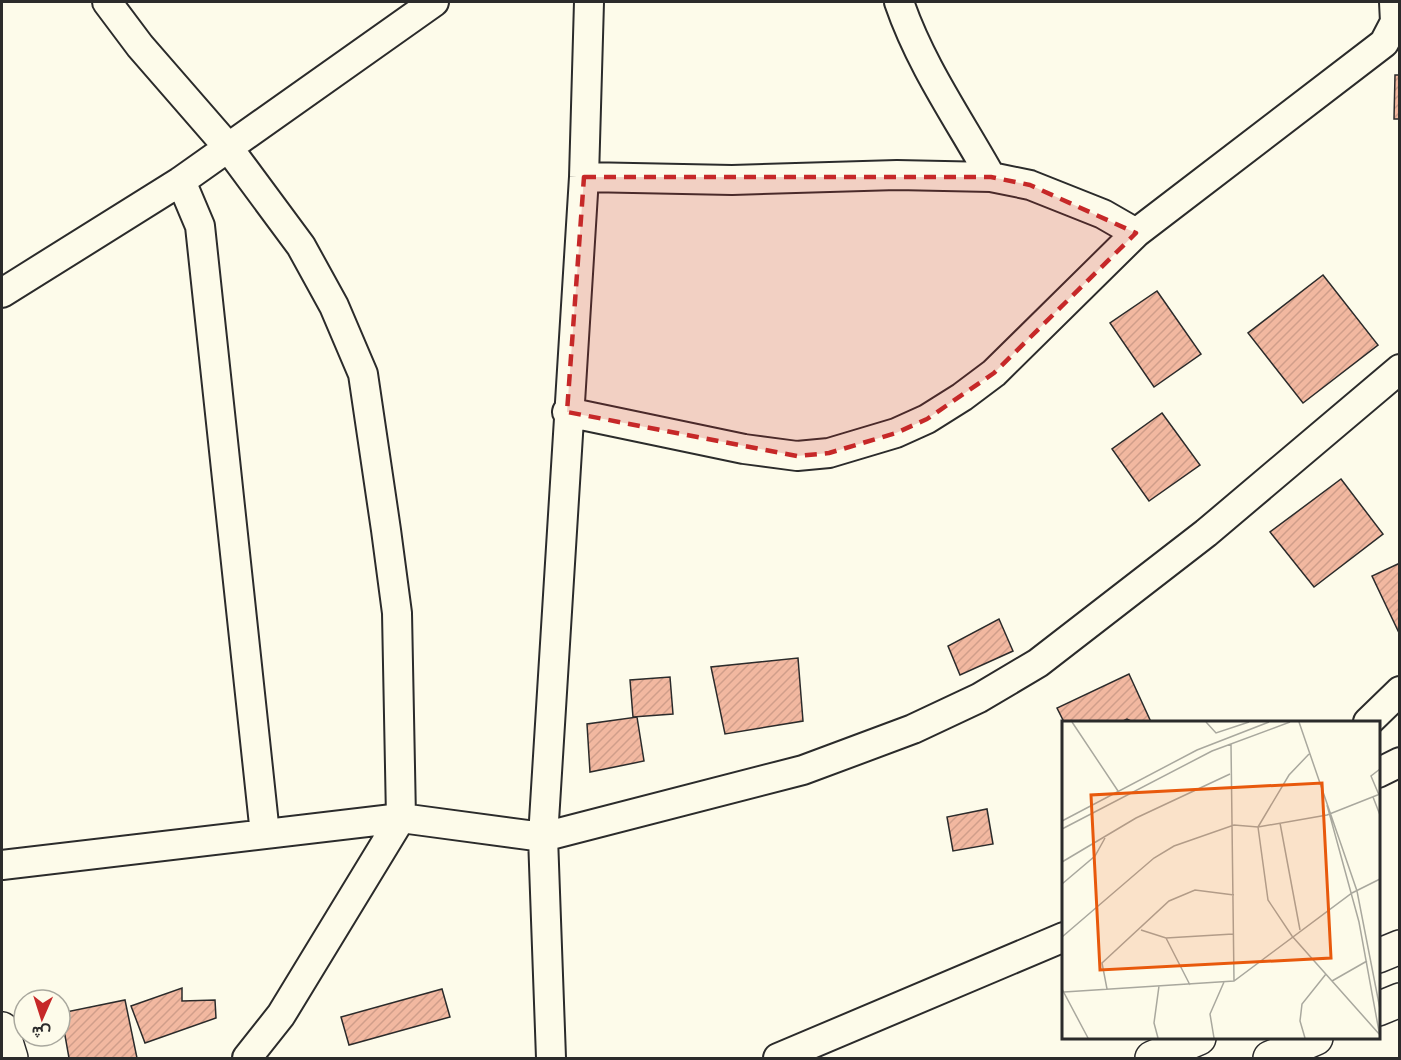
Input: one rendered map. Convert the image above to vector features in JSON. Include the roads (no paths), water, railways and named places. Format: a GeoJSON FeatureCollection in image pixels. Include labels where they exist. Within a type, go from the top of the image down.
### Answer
{"type":"FeatureCollection","features":[{"type":"Feature","properties":{"kind":"main road"},"geometry":{"type":"LineString","coordinates":[[1380,955],[1400,947]]}},
{"type":"Feature","properties":{"kind":"main road"},"geometry":{"type":"LineString","coordinates":[[1380,1008],[1400,1000]]}},
{"type":"Feature","properties":{"kind":"main road"},"geometry":{"type":"LineString","coordinates":[[2,1029],[11,1059]]}},
{"type":"Feature","properties":{"kind":"main road"},"geometry":{"type":"LineString","coordinates":[[1152,1059],[1197,1039]]}},
{"type":"Feature","properties":{"kind":"main road"},"geometry":{"type":"LineString","coordinates":[[1270,1059],[1314,1039]]}},
{"type":"Feature","properties":{"kind":"street"},"geometry":{"type":"LineString","coordinates":[[107,2],[140,46],[227,146],[301,246],[334,306],[363,374],[397,613],[401,818],[281,1015],[247,1059]]}},
{"type":"Feature","properties":{"kind":"street"},"geometry":{"type":"LineString","coordinates":[[2,293],[181,181],[227,146],[434,2]]}},
{"type":"Feature","properties":{"kind":"street"},"geometry":{"type":"LineString","coordinates":[[551,1059],[543,837],[567,412],[584,177],[589,2]]}},
{"type":"Feature","properties":{"kind":"street"},"geometry":{"type":"LineString","coordinates":[[899,2],[914,44],[991,177]]}},
{"type":"Feature","properties":{"kind":"street"},"geometry":{"type":"LineString","coordinates":[[567,412],[744,449],[797,456],[829,453],[896,433],[945,408],[994,373],[1136,233],[1384,43],[1395,22],[1394,2]]}},
{"type":"Feature","properties":{"kind":"street"},"geometry":{"type":"LineString","coordinates":[[584,177],[732,180],[897,175],[991,177],[1030,185],[1103,214],[1136,233]]}},
{"type":"Feature","properties":{"kind":"street"},"geometry":{"type":"LineString","coordinates":[[181,181],[200,226],[265,834]]}},
{"type":"Feature","properties":{"kind":"street"},"geometry":{"type":"LineString","coordinates":[[2,865],[401,818],[543,837],[803,770],[912,729],[979,698],[1038,663],[1206,533],[1400,369]]}},
{"type":"Feature","properties":{"kind":"street"},"geometry":{"type":"LineString","coordinates":[[1370,721],[1400,691]]}},
{"type":"Feature","properties":{"kind":"street"},"geometry":{"type":"LineString","coordinates":[[1380,772],[1400,762]]}},
{"type":"Feature","properties":{"kind":"street"},"geometry":{"type":"LineString","coordinates":[[778,1059],[1062,938]]}}]}
